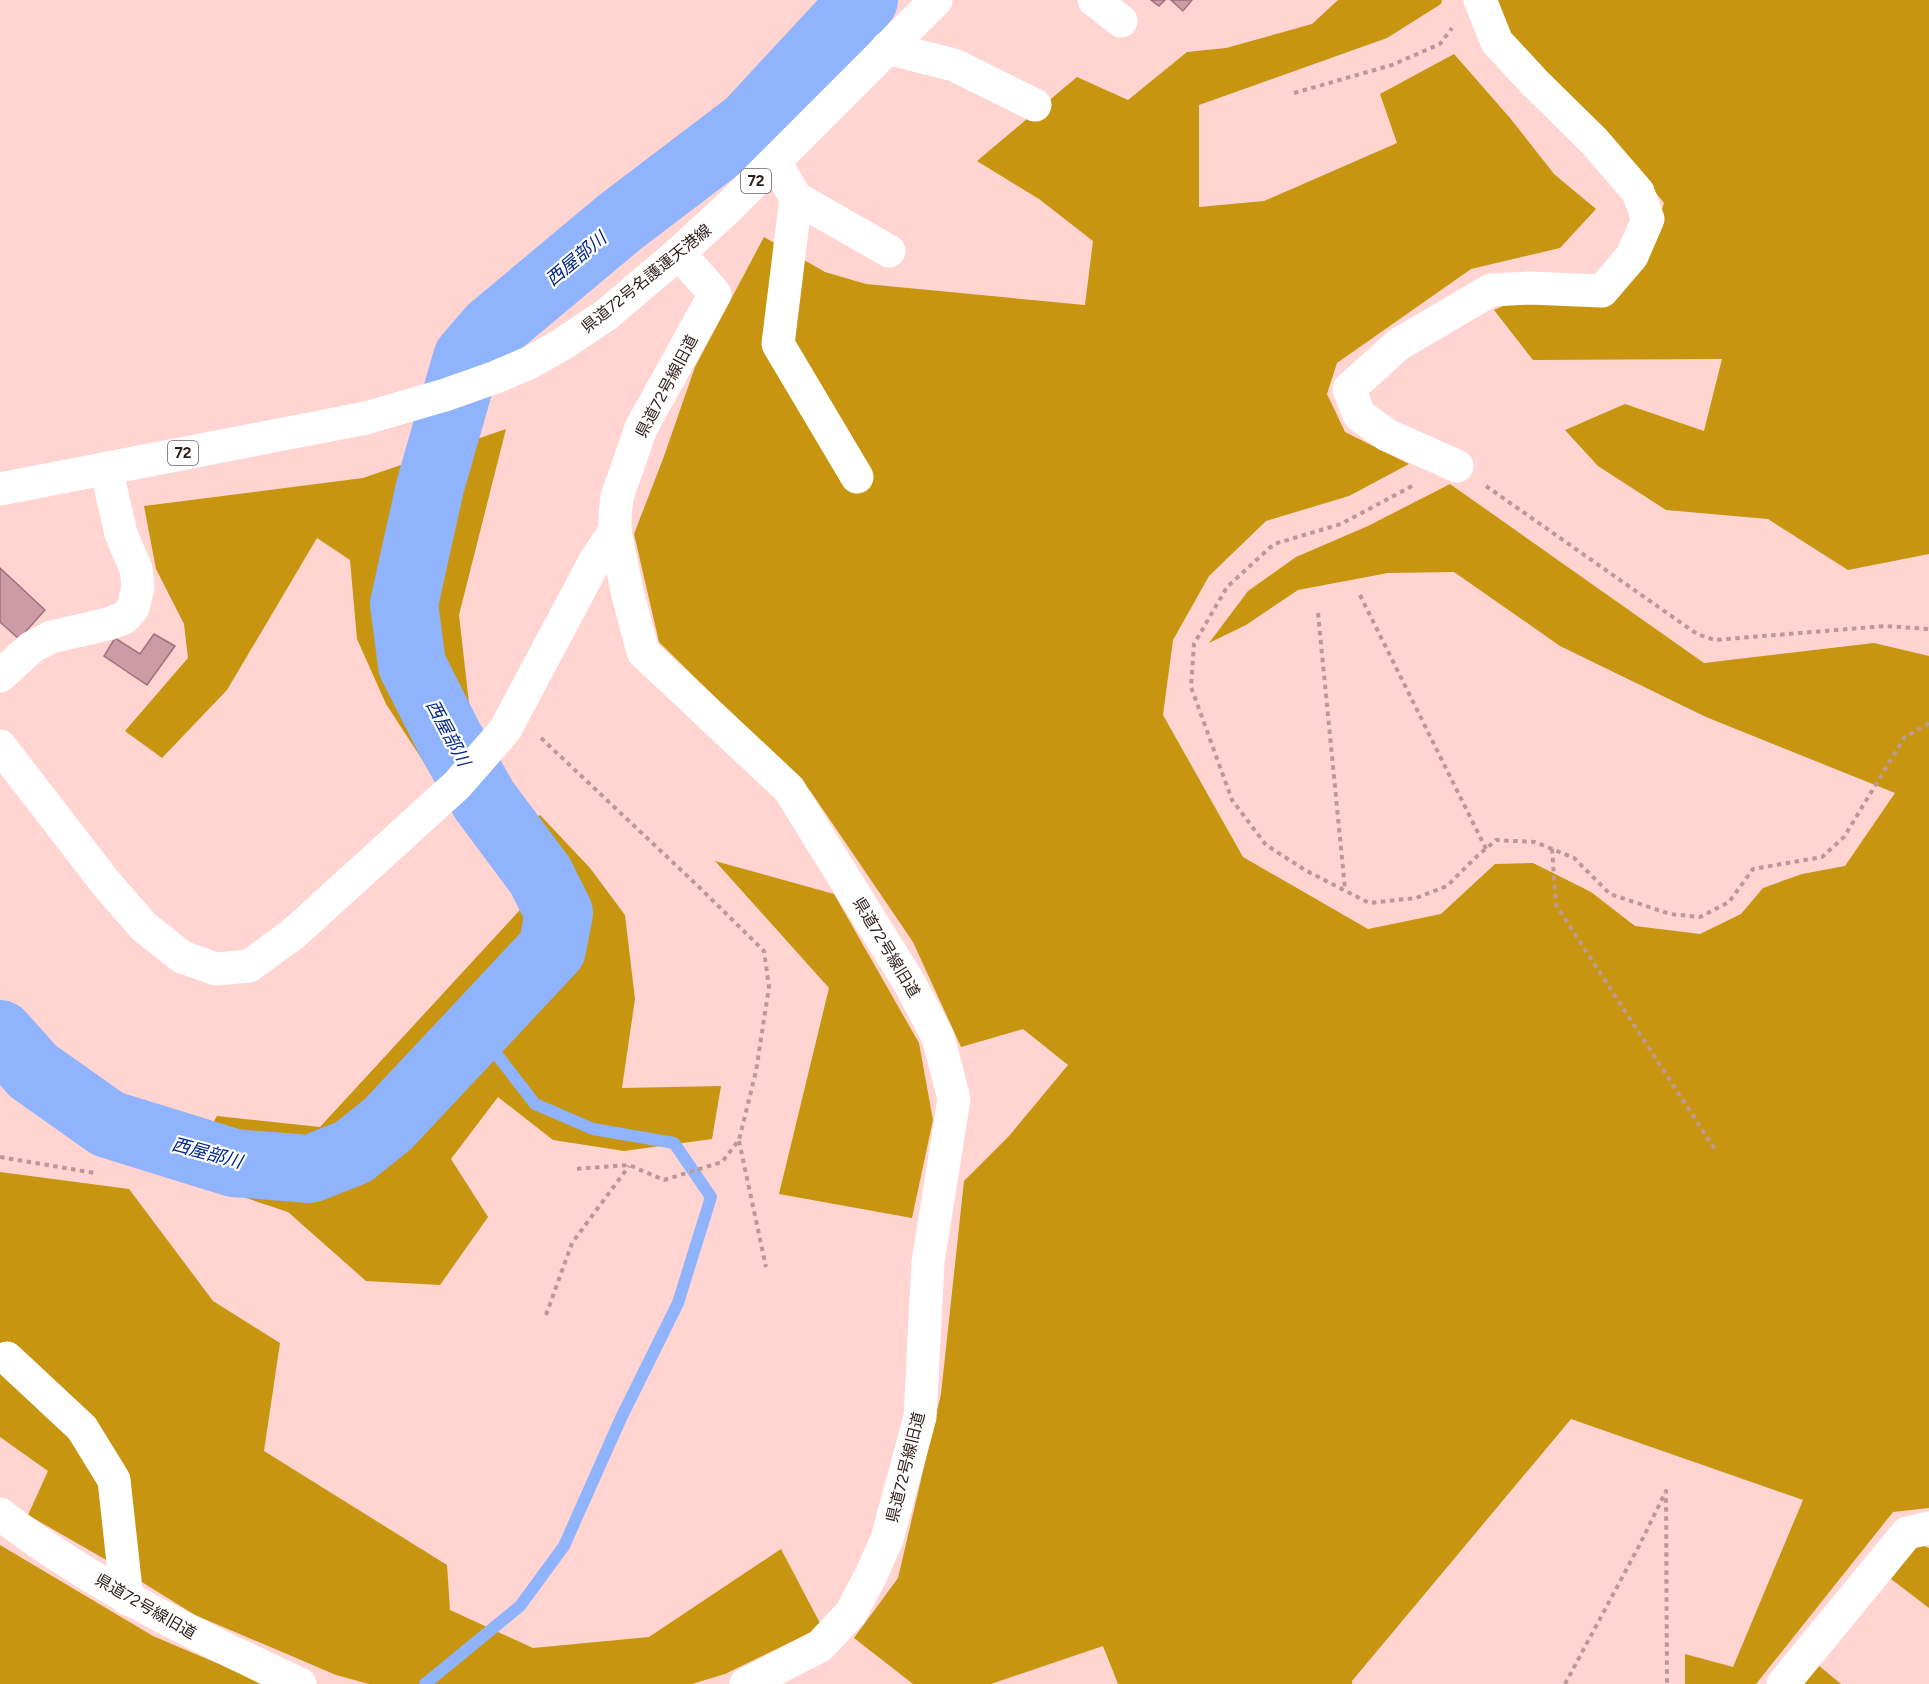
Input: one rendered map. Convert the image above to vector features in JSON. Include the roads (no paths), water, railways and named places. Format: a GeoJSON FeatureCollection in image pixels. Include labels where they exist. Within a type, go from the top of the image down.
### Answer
{"type":"FeatureCollection","features":[{"type":"Feature","properties":{"kind":"street","name":"県道72号名護運天港線"},"geometry":{"type":"LineString","coordinates":[[0,489],[366,418],[446,395],[531,362],[606,315],[679,254],[775,162],[936,0]]}},
{"type":"Feature","properties":{"kind":"street"},"geometry":{"type":"LineString","coordinates":[[1094,0],[1121,21]]}},
{"type":"Feature","properties":{"kind":"street"},"geometry":{"type":"LineString","coordinates":[[1457,466],[1387,435],[1359,416],[1349,389],[1399,344],[1491,290],[1530,288],[1602,291],[1632,256],[1648,219],[1638,192],[1624,175],[1497,42],[1480,0]]}},
{"type":"Feature","properties":{"kind":"street"},"geometry":{"type":"LineString","coordinates":[[887,48],[954,65],[1035,105]]}},
{"type":"Feature","properties":{"kind":"street"},"geometry":{"type":"LineString","coordinates":[[775,162],[796,198],[889,250]]}},
{"type":"Feature","properties":{"kind":"street"},"geometry":{"type":"LineString","coordinates":[[796,198],[778,344],[857,477]]}},
{"type":"Feature","properties":{"kind":"street","name":"県道72号線旧道"},"geometry":{"type":"LineString","coordinates":[[679,254],[715,294],[640,428],[618,497],[615,514],[615,531],[627,591],[643,652],[789,789],[910,984],[938,1037],[954,1099],[928,1262],[920,1417],[887,1539],[851,1613],[820,1646],[746,1684]]}},
{"type":"Feature","properties":{"kind":"street"},"geometry":{"type":"LineString","coordinates":[[0,676],[32,647],[51,637],[108,624],[124,618],[133,608],[138,587],[136,568],[121,534],[106,468]]}},
{"type":"Feature","properties":{"kind":"street"},"geometry":{"type":"LineString","coordinates":[[0,746],[105,882],[143,926],[182,957],[216,969],[249,966],[293,934],[457,785],[510,721],[596,559],[615,531]]}},
{"type":"Feature","properties":{"kind":"street"},"geometry":{"type":"LineString","coordinates":[[7,1358],[82,1428],[114,1480],[127,1599]]}},
{"type":"Feature","properties":{"kind":"street","name":"県道72号線旧道"},"geometry":{"type":"LineString","coordinates":[[0,1514],[127,1599],[210,1642],[300,1684]]}},
{"type":"Feature","properties":{"kind":"street"},"geometry":{"type":"LineString","coordinates":[[1783,1684],[1907,1533],[1929,1528]]}},
{"type":"Feature","properties":{"kind":"waterway","name":"西屋部川"},"geometry":{"type":"LineString","coordinates":[[0,1034],[33,1071],[108,1124],[234,1163],[310,1169],[353,1152],[388,1124],[552,949],[559,913],[540,875],[484,800],[412,665],[404,604],[430,487],[467,358],[492,329],[620,222],[749,124],[864,0]]}},
{"type":"Feature","properties":{"kind":"waterway"},"geometry":{"type":"LineString","coordinates":[[425,1684],[520,1606],[564,1546],[621,1418],[678,1303],[711,1197],[674,1143],[593,1129],[535,1104],[477,1029]]}}]}
